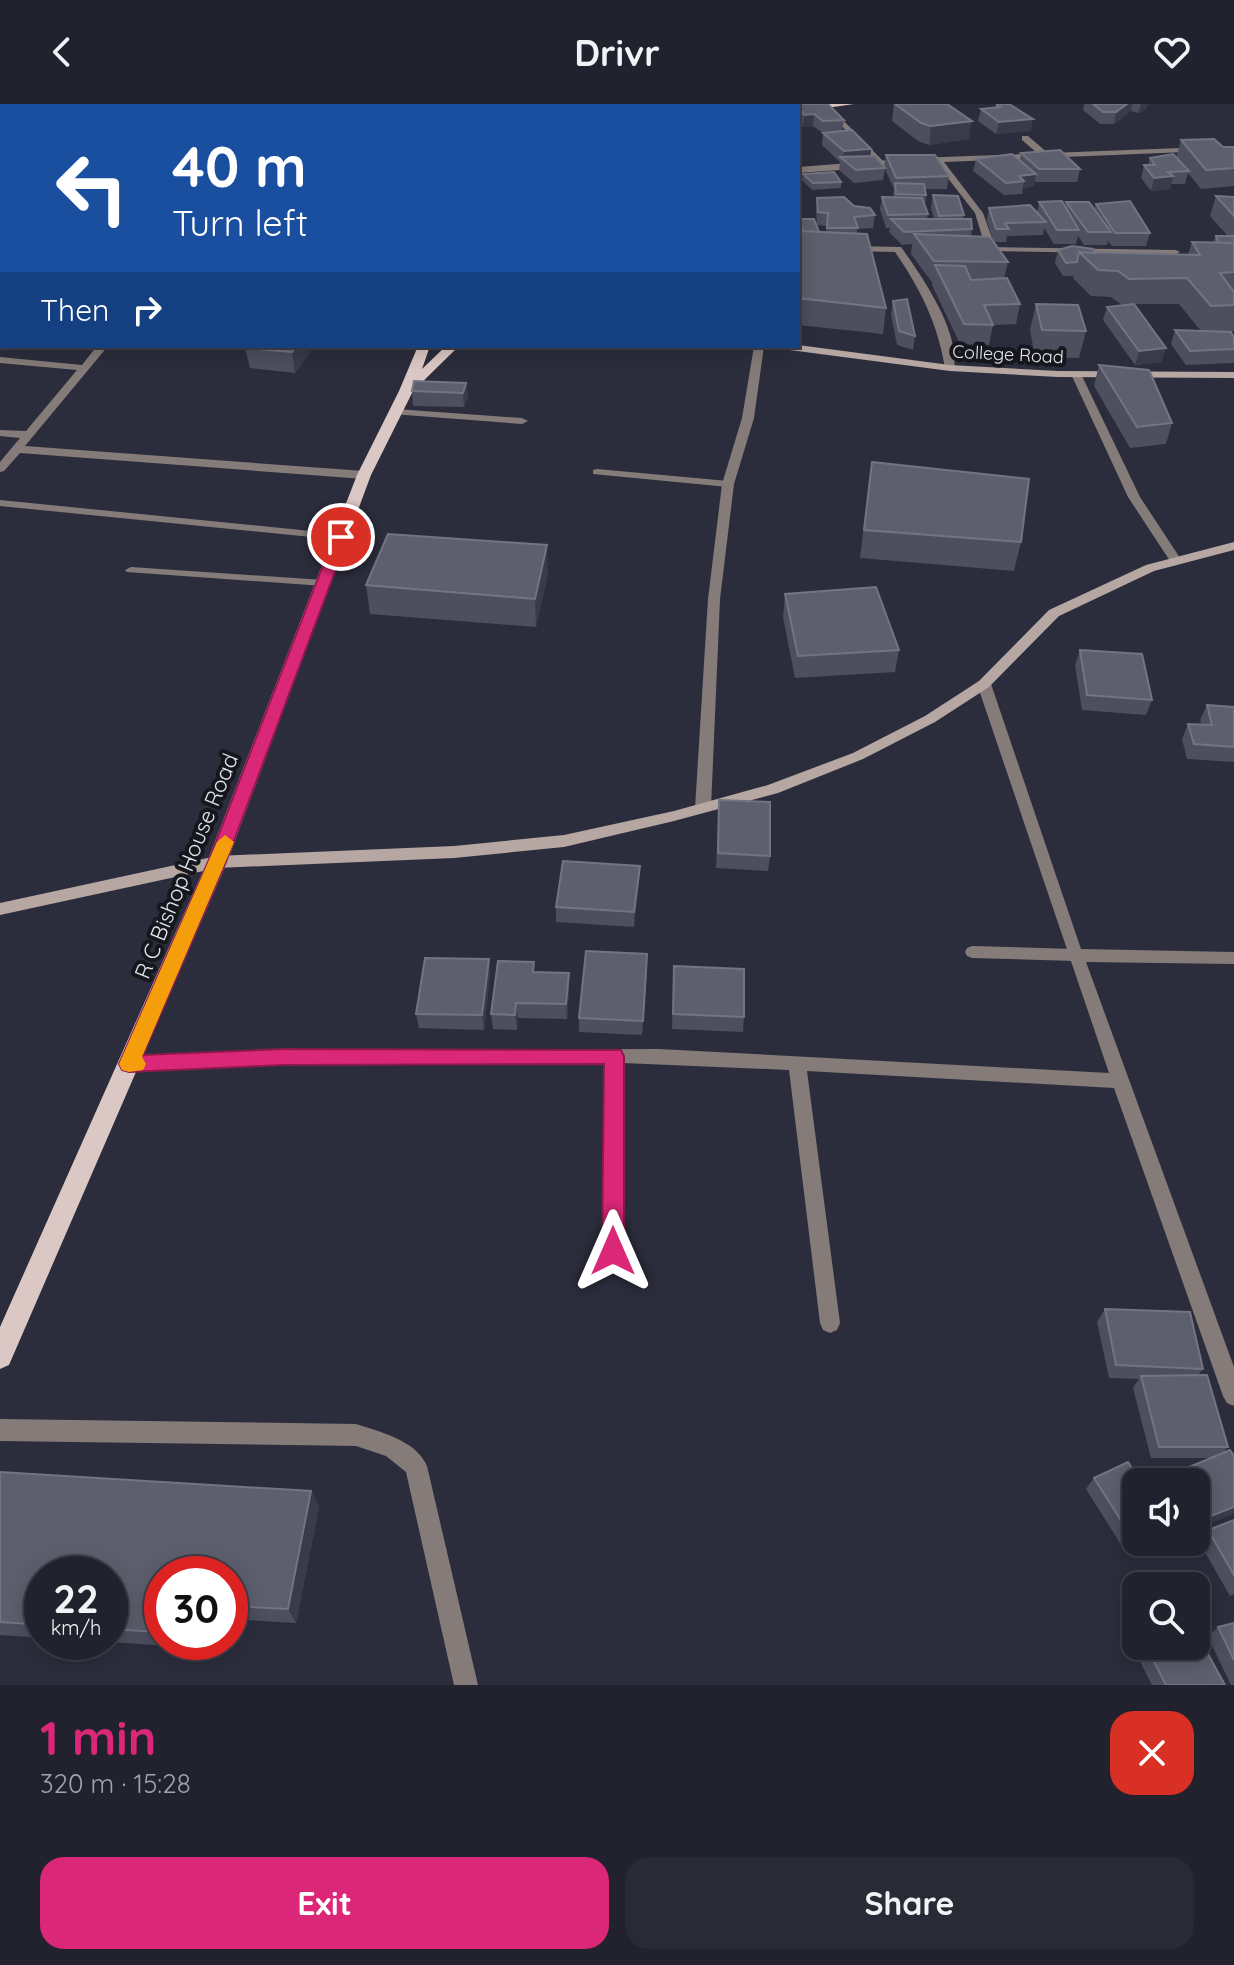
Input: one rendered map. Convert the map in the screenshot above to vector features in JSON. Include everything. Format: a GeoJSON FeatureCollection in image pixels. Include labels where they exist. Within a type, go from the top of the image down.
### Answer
{"type":"FeatureCollection","features":[{"type":"Feature","properties":{"kind":"main road"},"geometry":{"type":"LineString","coordinates":[[800,109],[849,104]]}},
{"type":"Feature","properties":{"kind":"main road","name":"R C Bishop House Road"},"geometry":{"type":"LineString","coordinates":[[0,1356],[217,862],[364,475],[406,391],[423,348]]}},
{"type":"Feature","properties":{"kind":"main road"},"geometry":{"type":"LineString","coordinates":[[406,391],[451,348]]}},
{"type":"Feature","properties":{"kind":"street"},"geometry":{"type":"LineString","coordinates":[[800,170],[938,160],[1234,148]]}},
{"type":"Feature","properties":{"kind":"street"},"geometry":{"type":"LineString","coordinates":[[938,160],[979,213],[991,249],[964,249]]}},
{"type":"Feature","properties":{"kind":"street"},"geometry":{"type":"LineString","coordinates":[[840,249],[911,249]]}},
{"type":"Feature","properties":{"kind":"street"},"geometry":{"type":"LineString","coordinates":[[898,249],[937,309],[947,341],[950,368]]}},
{"type":"Feature","properties":{"kind":"street"},"geometry":{"type":"LineString","coordinates":[[0,469],[101,348]]}},
{"type":"Feature","properties":{"kind":"street"},"geometry":{"type":"LineString","coordinates":[[703,808],[714,599],[728,484],[748,418],[759,348]]}},
{"type":"Feature","properties":{"kind":"street","name":"College Road"},"geometry":{"type":"LineString","coordinates":[[797,348],[950,368],[1076,374],[1234,375]]}},
{"type":"Feature","properties":{"kind":"street"},"geometry":{"type":"LineString","coordinates":[[0,360],[85,368]]}},
{"type":"Feature","properties":{"kind":"street"},"geometry":{"type":"LineString","coordinates":[[1076,374],[1134,497],[1176,561]]}},
{"type":"Feature","properties":{"kind":"street"},"geometry":{"type":"LineString","coordinates":[[396,412],[522,421]]}},
{"type":"Feature","properties":{"kind":"street"},"geometry":{"type":"LineString","coordinates":[[0,433],[29,435]]}},
{"type":"Feature","properties":{"kind":"street"},"geometry":{"type":"LineString","coordinates":[[16,449],[364,475]]}},
{"type":"Feature","properties":{"kind":"street"},"geometry":{"type":"LineString","coordinates":[[0,909],[217,862],[454,852],[564,841],[773,789],[858,756],[930,719],[984,684],[1054,613],[1150,568],[1234,546]]}},
{"type":"Feature","properties":{"kind":"street"},"geometry":{"type":"LineString","coordinates":[[984,684],[1075,955],[1234,1396]]}},
{"type":"Feature","properties":{"kind":"street"},"geometry":{"type":"LineString","coordinates":[[1075,955],[1234,958]]}},
{"type":"Feature","properties":{"kind":"street"},"geometry":{"type":"LineString","coordinates":[[129,1064],[284,1057],[614,1056],[1121,1081]]}},
{"type":"Feature","properties":{"kind":"street"},"geometry":{"type":"LineString","coordinates":[[613,1251],[614,1056]]}},
{"type":"Feature","properties":{"kind":"street"},"geometry":{"type":"LineString","coordinates":[[797,1063],[830,1323]]}},
{"type":"Feature","properties":{"kind":"street"},"geometry":{"type":"LineString","coordinates":[[0,1430],[356,1435],[392,1447],[416,1466],[466,1685]]}},
{"type":"Feature","properties":{"kind":"lane"},"geometry":{"type":"LineString","coordinates":[[346,104],[363,104]]}},
{"type":"Feature","properties":{"kind":"lane"},"geometry":{"type":"LineString","coordinates":[[827,106],[881,164]]}},
{"type":"Feature","properties":{"kind":"lane"},"geometry":{"type":"LineString","coordinates":[[1025,138],[1046,156]]}},
{"type":"Feature","properties":{"kind":"lane"},"geometry":{"type":"LineString","coordinates":[[991,249],[1176,252]]}},
{"type":"Feature","properties":{"kind":"lane"},"geometry":{"type":"LineString","coordinates":[[597,472],[728,484]]}},
{"type":"Feature","properties":{"kind":"lane"},"geometry":{"type":"LineString","coordinates":[[0,503],[341,537]]}},
{"type":"Feature","properties":{"kind":"lane"},"geometry":{"type":"LineString","coordinates":[[131,570],[324,583]]}},
{"type":"Feature","properties":{"kind":"lane"},"geometry":{"type":"LineString","coordinates":[[972,952],[1075,955]]}},
{"type":"Feature","properties":{"kind":"building"},"geometry":{"type":"Polygon","coordinates":[[[800,104],[828,104],[844,120],[823,121],[814,114],[804,115],[800,104]]]}},
{"type":"Feature","properties":{"kind":"building"},"geometry":{"type":"Polygon","coordinates":[[[895,104],[947,104],[972,121],[931,126],[921,123],[895,104]]]}},
{"type":"Feature","properties":{"kind":"building"},"geometry":{"type":"Polygon","coordinates":[[[1009,104],[1033,119],[999,122],[981,109],[1001,107],[996,105],[1009,104]]]}},
{"type":"Feature","properties":{"kind":"building"},"geometry":{"type":"Polygon","coordinates":[[[1093,104],[1127,104],[1116,112],[1103,112],[1093,104]]]}},
{"type":"Feature","properties":{"kind":"building"},"geometry":{"type":"Polygon","coordinates":[[[852,130],[871,149],[844,151],[823,133],[852,130]]]}},
{"type":"Feature","properties":{"kind":"building"},"geometry":{"type":"Polygon","coordinates":[[[1214,139],[1223,147],[1234,147],[1234,168],[1206,170],[1181,140],[1214,139]]]}},
{"type":"Feature","properties":{"kind":"building"},"geometry":{"type":"Polygon","coordinates":[[[1060,150],[1080,169],[1039,169],[1021,153],[1060,150]]]}},
{"type":"Feature","properties":{"kind":"building"},"geometry":{"type":"Polygon","coordinates":[[[1012,154],[1036,174],[1019,176],[1024,181],[1006,183],[976,159],[1012,154]]]}},
{"type":"Feature","properties":{"kind":"building"},"geometry":{"type":"Polygon","coordinates":[[[1173,154],[1189,171],[1168,172],[1173,176],[1154,178],[1144,165],[1155,165],[1150,158],[1173,154]]]}},
{"type":"Feature","properties":{"kind":"building"},"geometry":{"type":"Polygon","coordinates":[[[886,155],[935,155],[949,176],[896,178],[886,155]]]}},
{"type":"Feature","properties":{"kind":"building"},"geometry":{"type":"Polygon","coordinates":[[[875,156],[885,168],[856,170],[840,157],[875,156]]]}},
{"type":"Feature","properties":{"kind":"building"},"geometry":{"type":"Polygon","coordinates":[[[834,172],[841,182],[813,183],[803,174],[834,172]]]}},
{"type":"Feature","properties":{"kind":"building"},"geometry":{"type":"Polygon","coordinates":[[[895,183],[924,184],[926,195],[896,194],[895,183]]]}},
{"type":"Feature","properties":{"kind":"building"},"geometry":{"type":"Polygon","coordinates":[[[933,195],[958,196],[964,215],[939,216],[933,195]]]}},
{"type":"Feature","properties":{"kind":"building"},"geometry":{"type":"Polygon","coordinates":[[[1216,196],[1234,197],[1234,216],[1216,196]]]}},
{"type":"Feature","properties":{"kind":"building"},"geometry":{"type":"Polygon","coordinates":[[[844,197],[854,206],[870,208],[875,215],[854,217],[858,228],[827,228],[828,213],[818,212],[817,198],[844,197]]]}},
{"type":"Feature","properties":{"kind":"building"},"geometry":{"type":"Polygon","coordinates":[[[882,197],[922,198],[928,214],[888,215],[882,197]]]}},
{"type":"Feature","properties":{"kind":"building"},"geometry":{"type":"Polygon","coordinates":[[[1062,201],[1079,230],[1057,230],[1039,202],[1062,201]]]}},
{"type":"Feature","properties":{"kind":"building"},"geometry":{"type":"Polygon","coordinates":[[[1130,201],[1150,233],[1115,233],[1096,204],[1130,201]]]}},
{"type":"Feature","properties":{"kind":"building"},"geometry":{"type":"Polygon","coordinates":[[[1066,202],[1089,202],[1111,232],[1088,232],[1066,202]]]}},
{"type":"Feature","properties":{"kind":"building"},"geometry":{"type":"Polygon","coordinates":[[[1030,205],[1046,222],[1005,223],[1009,229],[996,229],[989,208],[1030,205]]]}},
{"type":"Feature","properties":{"kind":"building"},"geometry":{"type":"Polygon","coordinates":[[[800,219],[814,219],[819,232],[803,231],[800,219]]]}},
{"type":"Feature","properties":{"kind":"building"},"geometry":{"type":"Polygon","coordinates":[[[891,219],[971,219],[972,229],[904,232],[891,219]]]}},
{"type":"Feature","properties":{"kind":"building"},"geometry":{"type":"Polygon","coordinates":[[[800,231],[867,234],[886,308],[800,298],[800,231]]]}},
{"type":"Feature","properties":{"kind":"building"},"geometry":{"type":"Polygon","coordinates":[[[914,234],[990,237],[1008,262],[934,261],[914,234]]]}},
{"type":"Feature","properties":{"kind":"building"},"geometry":{"type":"Polygon","coordinates":[[[1216,236],[1234,236],[1234,243],[1218,243],[1216,236]]]}},
{"type":"Feature","properties":{"kind":"building"},"geometry":{"type":"Polygon","coordinates":[[[1192,242],[1234,243],[1234,272],[1220,273],[1234,292],[1234,305],[1211,306],[1187,278],[1129,279],[1118,271],[1098,270],[1079,252],[1200,255],[1192,242]]]}},
{"type":"Feature","properties":{"kind":"building"},"geometry":{"type":"Polygon","coordinates":[[[1072,246],[1093,249],[1095,253],[1079,252],[1077,262],[1066,263],[1058,250],[1072,246]]]}},
{"type":"Feature","properties":{"kind":"building"},"geometry":{"type":"Polygon","coordinates":[[[935,265],[965,266],[971,280],[1007,278],[1020,304],[984,305],[993,325],[964,324],[935,265]]]}},
{"type":"Feature","properties":{"kind":"building"},"geometry":{"type":"Polygon","coordinates":[[[907,299],[915,336],[899,331],[893,301],[907,299]]]}},
{"type":"Feature","properties":{"kind":"building"},"geometry":{"type":"Polygon","coordinates":[[[1036,304],[1078,305],[1086,331],[1042,330],[1036,304]]]}},
{"type":"Feature","properties":{"kind":"building"},"geometry":{"type":"Polygon","coordinates":[[[1134,304],[1166,348],[1139,351],[1107,307],[1134,304]]]}},
{"type":"Feature","properties":{"kind":"building"},"geometry":{"type":"Polygon","coordinates":[[[1175,330],[1231,332],[1234,349],[1190,351],[1175,330]]]}},
{"type":"Feature","properties":{"kind":"building"},"geometry":{"type":"Polygon","coordinates":[[[245,348],[295,348],[292,352],[245,348]]]}},
{"type":"Feature","properties":{"kind":"building"},"geometry":{"type":"Polygon","coordinates":[[[1099,365],[1149,370],[1172,423],[1137,427],[1099,365]]]}},
{"type":"Feature","properties":{"kind":"building"},"geometry":{"type":"Polygon","coordinates":[[[414,381],[466,383],[463,393],[412,391],[414,381]]]}},
{"type":"Feature","properties":{"kind":"building"},"geometry":{"type":"Polygon","coordinates":[[[872,462],[1029,479],[1021,542],[864,530],[872,462]]]}},
{"type":"Feature","properties":{"kind":"building"},"geometry":{"type":"Polygon","coordinates":[[[388,534],[547,545],[535,599],[366,585],[388,534]]]}},
{"type":"Feature","properties":{"kind":"building"},"geometry":{"type":"Polygon","coordinates":[[[876,587],[899,650],[798,656],[785,594],[876,587]]]}},
{"type":"Feature","properties":{"kind":"building"},"geometry":{"type":"Polygon","coordinates":[[[1080,650],[1142,654],[1152,700],[1087,695],[1080,650]]]}},
{"type":"Feature","properties":{"kind":"building"},"geometry":{"type":"Polygon","coordinates":[[[1207,705],[1234,707],[1234,747],[1194,744],[1188,724],[1212,725],[1207,705]]]}},
{"type":"Feature","properties":{"kind":"building"},"geometry":{"type":"Polygon","coordinates":[[[719,800],[770,802],[770,856],[718,853],[719,800]]]}},
{"type":"Feature","properties":{"kind":"building"},"geometry":{"type":"Polygon","coordinates":[[[563,861],[640,866],[634,912],[556,907],[563,861]]]}},
{"type":"Feature","properties":{"kind":"building"},"geometry":{"type":"Polygon","coordinates":[[[586,951],[647,954],[643,1021],[579,1018],[586,951]]]}},
{"type":"Feature","properties":{"kind":"building"},"geometry":{"type":"Polygon","coordinates":[[[425,958],[489,959],[482,1015],[416,1014],[425,958]]]}},
{"type":"Feature","properties":{"kind":"building"},"geometry":{"type":"Polygon","coordinates":[[[498,961],[534,962],[533,972],[569,973],[566,1004],[516,1003],[515,1015],[491,1014],[498,961]]]}},
{"type":"Feature","properties":{"kind":"building"},"geometry":{"type":"Polygon","coordinates":[[[674,966],[744,969],[744,1017],[673,1014],[674,966]]]}},
{"type":"Feature","properties":{"kind":"building"},"geometry":{"type":"Polygon","coordinates":[[[1105,1309],[1190,1312],[1203,1369],[1116,1365],[1105,1309]]]}},
{"type":"Feature","properties":{"kind":"building"},"geometry":{"type":"Polygon","coordinates":[[[1207,1375],[1228,1447],[1159,1447],[1141,1376],[1207,1375]]]}},
{"type":"Feature","properties":{"kind":"building"},"geometry":{"type":"Polygon","coordinates":[[[1230,1450],[1234,1456],[1234,1507],[1211,1516],[1210,1468],[1187,1468],[1230,1450]]]}},
{"type":"Feature","properties":{"kind":"building"},"geometry":{"type":"Polygon","coordinates":[[[1128,1462],[1132,1468],[1122,1468],[1122,1522],[1094,1478],[1128,1462]]]}},
{"type":"Feature","properties":{"kind":"building"},"geometry":{"type":"Polygon","coordinates":[[[0,1472],[311,1491],[288,1609],[248,1607],[248,1556],[144,1556],[144,1631],[128,1630],[128,1556],[24,1556],[24,1624],[0,1622],[0,1472]]]}},
{"type":"Feature","properties":{"kind":"building"},"geometry":{"type":"Polygon","coordinates":[[[1234,1520],[1234,1575],[1210,1533],[1210,1529],[1234,1520]]]}},
{"type":"Feature","properties":{"kind":"building"},"geometry":{"type":"Polygon","coordinates":[[[1234,1623],[1234,1660],[1218,1627],[1234,1623]]]}},
{"type":"Feature","properties":{"kind":"building"},"geometry":{"type":"Polygon","coordinates":[[[1210,1658],[1225,1685],[1166,1685],[1153,1660],[1210,1660],[1210,1658]]]}},
{"type":"Feature","properties":{"kind":"slow traffic"},"geometry":{"type":"LineString","coordinates":[[136,1064],[129,1064],[225,842]]}},
{"type":"Feature","properties":{"kind":"route"},"geometry":{"type":"LineString","coordinates":[[341,537],[217,862],[129,1064],[284,1057],[614,1056],[613,1251]]}}]}
